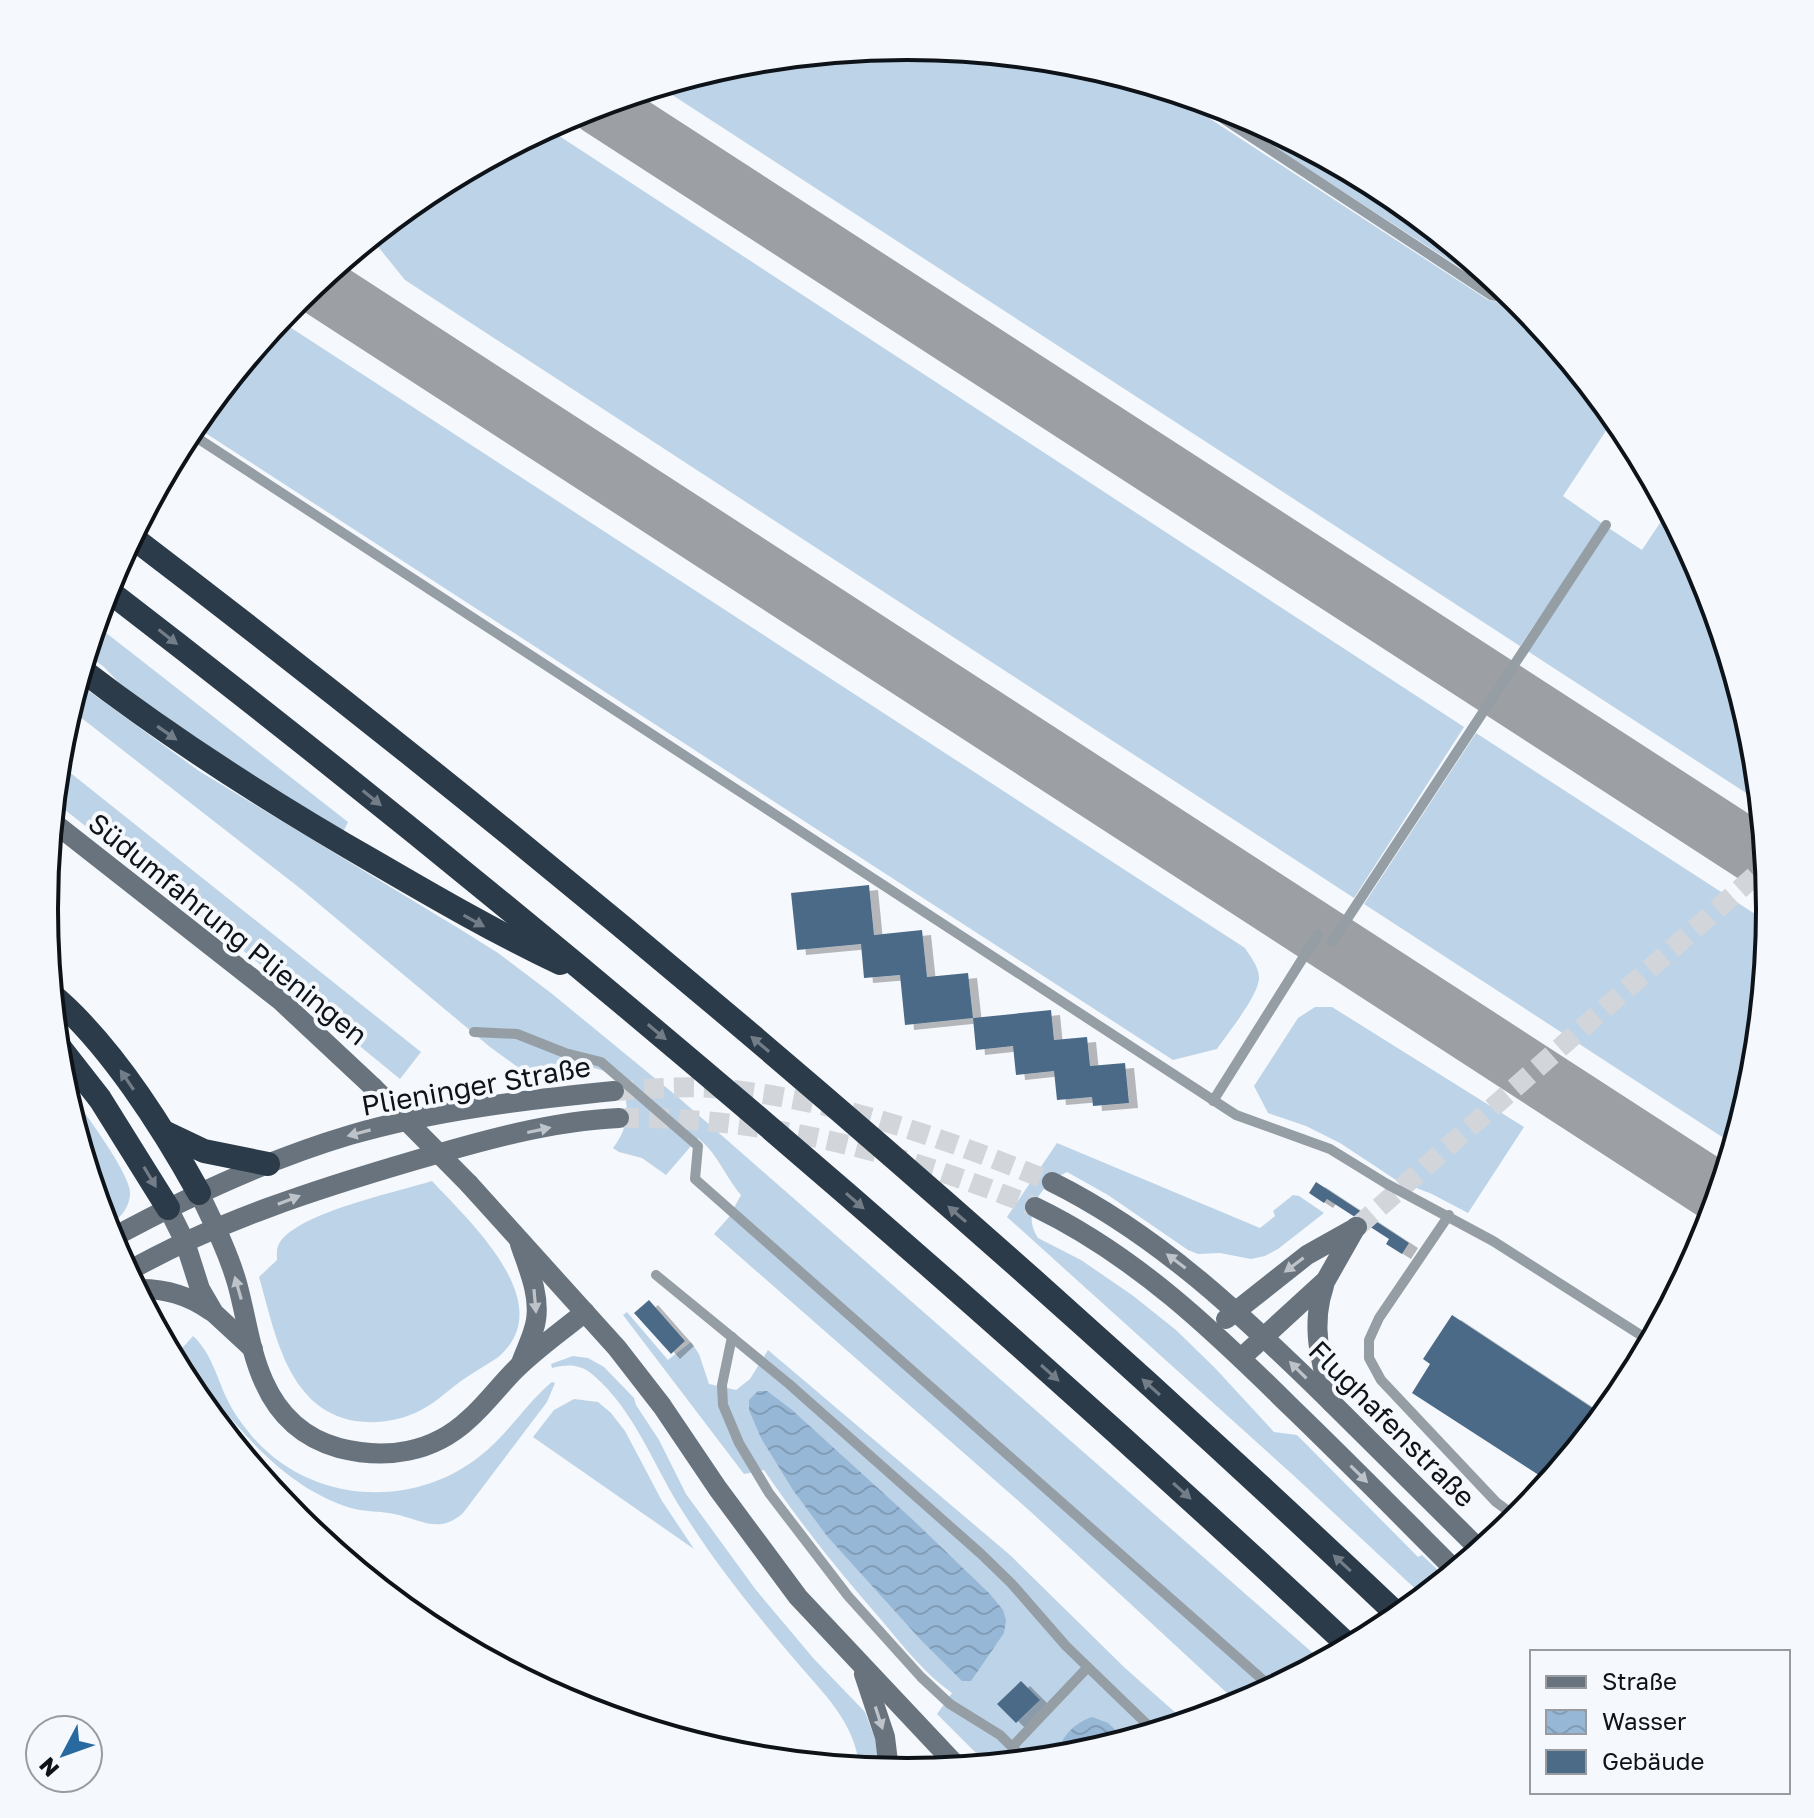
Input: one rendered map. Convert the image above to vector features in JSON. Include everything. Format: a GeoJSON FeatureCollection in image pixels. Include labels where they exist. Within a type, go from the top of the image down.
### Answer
{"type":"FeatureCollection","features":[{"type":"Feature","properties":{"kind":"highway"},"geometry":{"type":"LineString","coordinates":[[141,544],[432,772],[835,1108],[1116,1355],[1390,1607]]}},
{"type":"Feature","properties":{"kind":"highway"},"geometry":{"type":"LineString","coordinates":[[118,598],[598,982],[944,1278],[1341,1638]]}},
{"type":"Feature","properties":{"kind":"highway"},"geometry":{"type":"LineString","coordinates":[[91,676],[205,758],[293,814],[469,918],[598,982]]}},
{"type":"Feature","properties":{"kind":"highway"},"geometry":{"type":"LineString","coordinates":[[64,1006],[106,1051],[199,1193]]}},
{"type":"Feature","properties":{"kind":"highway"},"geometry":{"type":"LineString","coordinates":[[72,1064],[94,1092],[168,1208]]}},
{"type":"Feature","properties":{"kind":"highway"},"geometry":{"type":"LineString","coordinates":[[159,1130],[192,1147],[268,1164]]}},
{"type":"Feature","properties":{"kind":"main road","name":"Südumfahrung Plieningen"},"geometry":{"type":"LineString","coordinates":[[62,829],[281,1001],[373,1087],[469,1184],[617,1348],[662,1406],[785,1582],[940,1757]]}},
{"type":"Feature","properties":{"kind":"main road","name":"Plieninger Straße"},"geometry":{"type":"LineString","coordinates":[[122,1232],[199,1193],[268,1164],[352,1135],[435,1115],[521,1101],[614,1091]]}},
{"type":"Feature","properties":{"kind":"main road","name":"Plieninger Straße"},"geometry":{"type":"LineString","coordinates":[[138,1266],[216,1228],[323,1188],[450,1150],[570,1124],[619,1118]]}},
{"type":"Feature","properties":{"kind":"main road"},"geometry":{"type":"LineString","coordinates":[[1052,1182],[1136,1232],[1193,1274],[1264,1337]]}},
{"type":"Feature","properties":{"kind":"main road"},"geometry":{"type":"LineString","coordinates":[[199,1193],[237,1282],[259,1372],[269,1394],[292,1424],[329,1445],[370,1453],[411,1451],[443,1440],[468,1420],[520,1366],[585,1312]]}},
{"type":"Feature","properties":{"kind":"main road"},"geometry":{"type":"LineString","coordinates":[[1035,1207],[1111,1251],[1154,1282],[1241,1358],[1326,1280]]}},
{"type":"Feature","properties":{"kind":"main road"},"geometry":{"type":"LineString","coordinates":[[168,1208],[185,1242],[200,1289],[214,1313]]}},
{"type":"Feature","properties":{"kind":"main road"},"geometry":{"type":"LineString","coordinates":[[1213,1331],[1307,1255],[1357,1227],[1326,1280],[1317,1308],[1319,1357],[1332,1403]]}},
{"type":"Feature","properties":{"kind":"main road"},"geometry":{"type":"LineString","coordinates":[[517,1237],[534,1287],[537,1313],[520,1366]]}},
{"type":"Feature","properties":{"kind":"main road"},"geometry":{"type":"LineString","coordinates":[[148,1289],[179,1294],[196,1301],[214,1313],[254,1350]]}},
{"type":"Feature","properties":{"kind":"main road","name":"Flughafenstraße"},"geometry":{"type":"LineString","coordinates":[[1264,1337],[1472,1542]]}},
{"type":"Feature","properties":{"kind":"main road","name":"Flughafenstraße"},"geometry":{"type":"LineString","coordinates":[[1241,1358],[1448,1563]]}},
{"type":"Feature","properties":{"kind":"main road"},"geometry":{"type":"LineString","coordinates":[[862,1667],[885,1737],[887,1757]]}},
{"type":"Feature","properties":{"kind":"lane"},"geometry":{"type":"LineString","coordinates":[[1235,126],[1493,295]]}},
{"type":"Feature","properties":{"kind":"lane"},"geometry":{"type":"LineString","coordinates":[[199,439],[1213,1101],[1236,1115],[1330,1149],[1387,1184],[1449,1215],[1641,1335]]}},
{"type":"Feature","properties":{"kind":"lane"},"geometry":{"type":"LineString","coordinates":[[1332,942],[1606,525]]}},
{"type":"Feature","properties":{"kind":"lane"},"geometry":{"type":"LineString","coordinates":[[1213,1101],[1318,934]]}},
{"type":"Feature","properties":{"kind":"lane"},"geometry":{"type":"LineString","coordinates":[[474,1032],[517,1034],[565,1053],[597,1060],[615,1071],[698,1146],[695,1179],[1262,1679]]}},
{"type":"Feature","properties":{"kind":"lane"},"geometry":{"type":"LineString","coordinates":[[1449,1215],[1379,1318],[1369,1340],[1369,1358],[1381,1380],[1506,1510]]}},
{"type":"Feature","properties":{"kind":"lane"},"geometry":{"type":"LineString","coordinates":[[656,1275],[823,1414],[1000,1572],[1087,1668],[1146,1723]]}},
{"type":"Feature","properties":{"kind":"lane"},"geometry":{"type":"LineString","coordinates":[[732,1337],[722,1385],[723,1405],[730,1426],[759,1479],[839,1585],[921,1677],[950,1704],[1000,1735],[1016,1751]]}},
{"type":"Feature","properties":{"kind":"lane"},"geometry":{"type":"LineString","coordinates":[[1012,1747],[1087,1668]]}},
{"type":"Feature","properties":{"kind":"shaded area"},"geometry":{"type":"Polygon","coordinates":[[[907,60],[1018,67],[1127,89],[1202,113],[1488,300],[1500,302],[1545,349],[1607,429],[1563,496],[1603,524],[1520,646],[671,94],[741,76],[796,67],[907,60]]]}},
{"type":"Feature","properties":{"kind":"shaded area"},"geometry":{"type":"Polygon","coordinates":[[[559,136],[1464,727],[1354,898],[405,280],[377,246],[435,203],[483,174],[559,136]]]}},
{"type":"Feature","properties":{"kind":"shaded area"},"geometry":{"type":"Polygon","coordinates":[[[1261,138],[1332,174],[1379,203],[1424,235],[1471,274],[1261,138]]]}},
{"type":"Feature","properties":{"kind":"shaded area"},"geometry":{"type":"Polygon","coordinates":[[[290,327],[1245,948],[1258,969],[1259,977],[1249,1003],[1217,1049],[1173,1060],[204,432],[233,392],[290,327]]]}},
{"type":"Feature","properties":{"kind":"shaded area"},"geometry":{"type":"Polygon","coordinates":[[[1661,521],[1711,636],[1740,743],[1748,794],[1526,650],[1607,527],[1642,550],[1661,521]]]}},
{"type":"Feature","properties":{"kind":"shaded area"},"geometry":{"type":"Polygon","coordinates":[[[105,632],[348,822],[343,832],[282,796],[127,691],[96,661],[105,632]]]}},
{"type":"Feature","properties":{"kind":"shaded area"},"geometry":{"type":"Polygon","coordinates":[[[87,689],[199,771],[498,953],[551,993],[679,1098],[1313,1654],[1228,1694],[1031,1512],[714,1234],[729,1217],[741,1195],[698,1138],[666,1175],[642,1158],[619,1152],[613,1148],[625,1126],[627,1108],[621,1086],[612,1075],[586,1067],[526,1073],[490,1047],[301,889],[80,717],[87,689]]]}},
{"type":"Feature","properties":{"kind":"shaded area"},"geometry":{"type":"Polygon","coordinates":[[[1476,733],[1756,914],[1749,1020],[1740,1075],[1724,1138],[1364,904],[1476,733]]]}},
{"type":"Feature","properties":{"kind":"shaded area"},"geometry":{"type":"Polygon","coordinates":[[[69,772],[421,1052],[400,1079],[64,809],[69,772]]]}},
{"type":"Feature","properties":{"kind":"shaded area"},"geometry":{"type":"Polygon","coordinates":[[[1315,1007],[1332,1007],[1524,1127],[1468,1213],[1396,1180],[1340,1143],[1306,1126],[1268,1113],[1254,1086],[1298,1018],[1315,1007]]]}},
{"type":"Feature","properties":{"kind":"shaded area"},"geometry":{"type":"Polygon","coordinates":[[[83,1111],[102,1137],[128,1183],[129,1199],[117,1219],[103,1182],[83,1111]]]}},
{"type":"Feature","properties":{"kind":"shaded area"},"geometry":{"type":"Polygon","coordinates":[[[1057,1143],[1260,1228],[1275,1216],[1273,1211],[1293,1195],[1324,1213],[1265,1256],[1251,1259],[1220,1253],[1198,1254],[1067,1172],[1043,1191],[1037,1199],[1032,1218],[1038,1238],[1081,1260],[1176,1330],[1274,1432],[1297,1435],[1418,1557],[1422,1555],[1439,1571],[1416,1589],[1007,1217],[1057,1143]]]}},
{"type":"Feature","properties":{"kind":"shaded area"},"geometry":{"type":"Polygon","coordinates":[[[432,1181],[467,1218],[503,1265],[515,1289],[519,1314],[514,1337],[497,1358],[415,1413],[394,1420],[371,1422],[332,1414],[299,1385],[288,1365],[278,1344],[259,1277],[277,1260],[280,1242],[308,1221],[351,1204],[432,1181]]]}},
{"type":"Feature","properties":{"kind":"shaded area"},"geometry":{"type":"Polygon","coordinates":[[[627,1312],[668,1360],[691,1342],[699,1354],[709,1384],[736,1390],[750,1379],[768,1350],[1010,1555],[1125,1668],[1177,1714],[1073,1742],[978,1755],[937,1714],[952,1693],[915,1660],[851,1585],[764,1470],[744,1474],[623,1315],[627,1312]]]}},
{"type":"Feature","properties":{"kind":"shaded area"},"geometry":{"type":"Polygon","coordinates":[[[193,1336],[199,1342],[238,1418],[274,1458],[301,1475],[330,1486],[361,1492],[392,1491],[423,1485],[453,1474],[490,1448],[542,1391],[552,1382],[555,1383],[547,1402],[463,1513],[446,1523],[429,1524],[394,1514],[351,1508],[323,1497],[298,1482],[275,1464],[234,1422],[209,1392],[182,1349],[193,1336]]]}},
{"type":"Feature","properties":{"kind":"shaded area"},"geometry":{"type":"Polygon","coordinates":[[[573,1356],[588,1358],[604,1367],[634,1398],[686,1494],[756,1590],[814,1659],[865,1712],[877,1744],[878,1757],[857,1756],[845,1722],[710,1553],[621,1405],[583,1368],[552,1368],[551,1364],[573,1356]]]}},
{"type":"Feature","properties":{"kind":"shaded area"},"geometry":{"type":"Polygon","coordinates":[[[574,1399],[598,1402],[611,1413],[625,1431],[662,1501],[694,1549],[533,1437],[554,1410],[574,1399]]]}},
{"type":"Feature","properties":{"kind":"water"},"geometry":{"type":"Polygon","coordinates":[[[758,1391],[767,1391],[791,1409],[913,1520],[1003,1610],[1006,1620],[1004,1633],[971,1681],[962,1681],[920,1639],[827,1536],[793,1490],[761,1438],[749,1410],[749,1400],[758,1391]]]}},
{"type":"Feature","properties":{"kind":"water"},"geometry":{"type":"Polygon","coordinates":[[[1092,1717],[1108,1723],[1117,1731],[1061,1744],[1080,1723],[1092,1717]]]}},
{"type":"Feature","properties":{"kind":"building"},"geometry":{"type":"Polygon","coordinates":[[[869,885],[874,935],[922,930],[927,977],[968,973],[973,1018],[905,1025],[900,975],[864,978],[861,944],[797,950],[791,893],[869,885]]]}},
{"type":"Feature","properties":{"kind":"building"},"geometry":{"type":"Polygon","coordinates":[[[1051,1010],[1054,1040],[1087,1037],[1090,1066],[1125,1063],[1129,1103],[1093,1106],[1092,1097],[1057,1100],[1054,1071],[1016,1075],[1013,1046],[976,1050],[973,1018],[1051,1010]]]}},
{"type":"Feature","properties":{"kind":"building"},"geometry":{"type":"Polygon","coordinates":[[[1316,1182],[1409,1243],[1402,1254],[1386,1244],[1389,1239],[1327,1199],[1324,1203],[1309,1193],[1316,1182]]]}},
{"type":"Feature","properties":{"kind":"building"},"geometry":{"type":"Polygon","coordinates":[[[649,1300],[685,1341],[671,1354],[634,1313],[649,1300]]]}},
{"type":"Feature","properties":{"kind":"building"},"geometry":{"type":"Polygon","coordinates":[[[1452,1315],[1593,1409],[1539,1475],[1412,1393],[1430,1364],[1423,1359],[1452,1315]]]}},
{"type":"Feature","properties":{"kind":"building"},"geometry":{"type":"Polygon","coordinates":[[[1021,1681],[1040,1700],[1016,1723],[997,1704],[1021,1681]]]}},
{"type":"Feature","properties":{"kind":"taxiway"},"geometry":{"type":"LineString","coordinates":[[612,113],[1754,853]]}},
{"type":"Feature","properties":{"kind":"taxiway"},"geometry":{"type":"LineString","coordinates":[[327,290],[1709,1187]]}},
{"type":"Feature","properties":{"kind":"tunnel"},"geometry":{"type":"LineString","coordinates":[[1357,1227],[1755,876]]}},
{"type":"Feature","properties":{"kind":"tunnel"},"geometry":{"type":"LineString","coordinates":[[614,1091],[712,1088],[799,1100],[928,1135],[1052,1182]]}},
{"type":"Feature","properties":{"kind":"tunnel"},"geometry":{"type":"LineString","coordinates":[[619,1118],[726,1123],[832,1141],[934,1170],[1035,1207]]}}]}
